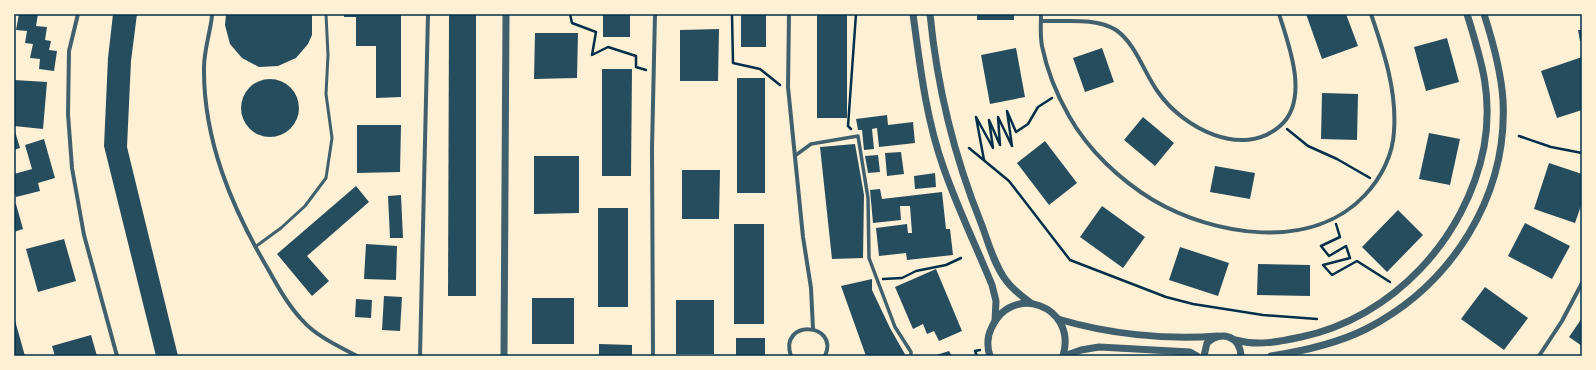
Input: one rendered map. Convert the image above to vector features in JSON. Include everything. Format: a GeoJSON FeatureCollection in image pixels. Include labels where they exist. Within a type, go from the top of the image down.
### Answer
{"type":"FeatureCollection","features":[{"type":"Feature","properties":{"kind":"street"},"geometry":{"type":"LineString","coordinates":[[78,14],[69,51],[68,114],[72,168],[84,235],[117,356]]}},
{"type":"Feature","properties":{"kind":"street"},"geometry":{"type":"LineString","coordinates":[[420,356],[428,14]]}},
{"type":"Feature","properties":{"kind":"street"},"geometry":{"type":"LineString","coordinates":[[504,356],[506,14]]}},
{"type":"Feature","properties":{"kind":"street"},"geometry":{"type":"LineString","coordinates":[[652,356],[652,156],[655,14]]}},
{"type":"Feature","properties":{"kind":"street"},"geometry":{"type":"LineString","coordinates":[[789,14],[789,94],[803,238],[812,301],[813,329]]}},
{"type":"Feature","properties":{"kind":"street"},"geometry":{"type":"LineString","coordinates":[[913,14],[924,89],[936,143],[952,190],[982,262],[996,301],[995,320],[989,333],[988,343],[990,356]]}},
{"type":"Feature","properties":{"kind":"street"},"geometry":{"type":"LineString","coordinates":[[930,14],[942,94],[951,136],[966,185],[993,256],[1004,277],[1012,288],[1031,303]]}},
{"type":"Feature","properties":{"kind":"street"},"geometry":{"type":"LineString","coordinates":[[1041,14],[1042,45],[1051,79],[1069,117],[1110,168],[1154,200],[1176,211],[1227,228],[1255,232],[1278,233],[1302,230],[1334,218],[1360,200],[1377,182],[1388,159],[1394,133],[1394,109],[1391,84],[1383,50],[1371,14]]}},
{"type":"Feature","properties":{"kind":"street"},"geometry":{"type":"LineString","coordinates":[[1042,21],[1090,22],[1105,25],[1116,31],[1133,51],[1148,78],[1169,106],[1181,117],[1214,134],[1229,139],[1245,140],[1258,138],[1269,134],[1281,125],[1290,114],[1294,102],[1294,64],[1279,14]]}},
{"type":"Feature","properties":{"kind":"street"},"geometry":{"type":"LineString","coordinates":[[1058,318],[1096,330],[1112,332],[1193,337],[1224,335],[1247,343],[1272,343],[1307,336],[1348,322],[1383,300],[1419,271],[1443,243],[1467,201],[1479,167],[1487,124],[1486,89],[1483,64],[1467,14]]}},
{"type":"Feature","properties":{"kind":"street"},"geometry":{"type":"LineString","coordinates":[[1270,356],[1304,351],[1324,346],[1366,328],[1401,307],[1427,286],[1447,265],[1464,243],[1487,199],[1498,162],[1502,137],[1503,100],[1501,80],[1498,62],[1484,14]]}},
{"type":"Feature","properties":{"kind":"street"},"geometry":{"type":"LineString","coordinates":[[213,15],[204,66],[209,131],[230,196],[255,247],[284,297],[302,320],[329,342],[357,356]]}},
{"type":"Feature","properties":{"kind":"street"},"geometry":{"type":"LineString","coordinates":[[796,155],[811,144],[858,136],[868,198],[869,258],[895,327],[911,352],[911,356]]}},
{"type":"Feature","properties":{"kind":"street"},"geometry":{"type":"LineString","coordinates":[[1539,356],[1562,321],[1582,283]]}},
{"type":"Feature","properties":{"kind":"street"},"geometry":{"type":"LineString","coordinates":[[995,320],[1008,308],[1019,304],[1031,303],[1043,306],[1058,318],[1065,333],[1066,345],[1064,356],[1081,350],[1099,347],[1190,352],[1197,356]]}},
{"type":"Feature","properties":{"kind":"street"},"geometry":{"type":"LineString","coordinates":[[791,356],[790,343],[792,337],[803,329],[813,329],[822,334],[826,339],[827,355]]}},
{"type":"Feature","properties":{"kind":"street"},"geometry":{"type":"LineString","coordinates":[[1204,356],[1207,343],[1218,336]]}},
{"type":"Feature","properties":{"kind":"street"},"geometry":{"type":"LineString","coordinates":[[1235,340],[1241,350],[1241,356]]}},
{"type":"Feature","properties":{"kind":"lane"},"geometry":{"type":"LineString","coordinates":[[255,247],[281,228],[305,206],[326,178],[332,138],[326,94],[328,55],[326,14]]}},
{"type":"Feature","properties":{"kind":"path"},"geometry":{"type":"LineString","coordinates":[[570,14],[572,24],[596,32],[592,55],[608,47],[636,56],[636,67],[654,72]]}},
{"type":"Feature","properties":{"kind":"path"},"geometry":{"type":"LineString","coordinates":[[732,14],[733,63],[760,69],[789,94]]}},
{"type":"Feature","properties":{"kind":"path"},"geometry":{"type":"LineString","coordinates":[[856,14],[848,126],[858,136]]}},
{"type":"Feature","properties":{"kind":"path"},"geometry":{"type":"LineString","coordinates":[[984,160],[976,117],[993,148],[989,120],[1000,145],[998,117],[1012,146],[1007,111],[1016,132],[1028,124],[1038,107],[1058,94]]}},
{"type":"Feature","properties":{"kind":"path"},"geometry":{"type":"LineString","coordinates":[[1281,125],[1308,146],[1377,182]]}},
{"type":"Feature","properties":{"kind":"path"},"geometry":{"type":"LineString","coordinates":[[1519,136],[1551,147],[1582,153]]}},
{"type":"Feature","properties":{"kind":"path"},"geometry":{"type":"LineString","coordinates":[[969,148],[1010,181],[1070,260],[1166,297],[1193,304],[1263,315],[1317,320]]}},
{"type":"Feature","properties":{"kind":"path"},"geometry":{"type":"LineString","coordinates":[[1334,218],[1340,237],[1321,246],[1329,256],[1346,246],[1350,258],[1323,265],[1332,275],[1357,262],[1390,282]]}},
{"type":"Feature","properties":{"kind":"path"},"geometry":{"type":"LineString","coordinates":[[877,279],[902,278],[916,271],[946,265],[961,258]]}},
{"type":"Feature","properties":{"kind":"building"},"geometry":{"type":"Polygon","coordinates":[[[19,14],[38,14],[36,26],[47,27],[45,40],[51,41],[49,50],[57,51],[54,71],[39,69],[40,59],[30,58],[33,44],[25,43],[27,31],[16,30],[19,14]]]}},
{"type":"Feature","properties":{"kind":"building"},"geometry":{"type":"Polygon","coordinates":[[[113,14],[137,14],[131,61],[127,147],[178,356],[156,356],[104,146],[108,58],[113,14]]]}},
{"type":"Feature","properties":{"kind":"building"},"geometry":{"type":"Polygon","coordinates":[[[226,14],[312,14],[312,35],[308,44],[296,58],[278,66],[259,67],[242,58],[230,44],[225,25],[226,14]]]}},
{"type":"Feature","properties":{"kind":"building"},"geometry":{"type":"Polygon","coordinates":[[[344,14],[401,14],[401,97],[376,98],[376,46],[356,46],[356,17],[344,17],[344,14]]]}},
{"type":"Feature","properties":{"kind":"building"},"geometry":{"type":"Polygon","coordinates":[[[449,14],[476,14],[476,296],[448,296],[449,14]]]}},
{"type":"Feature","properties":{"kind":"building"},"geometry":{"type":"Polygon","coordinates":[[[603,14],[630,14],[630,37],[603,37],[603,14]]]}},
{"type":"Feature","properties":{"kind":"building"},"geometry":{"type":"Polygon","coordinates":[[[741,14],[766,14],[766,47],[741,47],[741,14]]]}},
{"type":"Feature","properties":{"kind":"building"},"geometry":{"type":"Polygon","coordinates":[[[817,14],[847,14],[847,118],[817,118],[817,14]]]}},
{"type":"Feature","properties":{"kind":"building"},"geometry":{"type":"Polygon","coordinates":[[[977,14],[1014,14],[1014,20],[977,20],[977,14]]]}},
{"type":"Feature","properties":{"kind":"building"},"geometry":{"type":"Polygon","coordinates":[[[1306,14],[1346,14],[1358,46],[1322,59],[1306,14]]]}},
{"type":"Feature","properties":{"kind":"building"},"geometry":{"type":"Polygon","coordinates":[[[719,29],[718,81],[680,81],[680,30],[719,29]]]}},
{"type":"Feature","properties":{"kind":"building"},"geometry":{"type":"Polygon","coordinates":[[[1578,30],[1582,30],[1582,41],[1580,41],[1578,30]]]}},
{"type":"Feature","properties":{"kind":"building"},"geometry":{"type":"Polygon","coordinates":[[[535,33],[578,33],[577,78],[534,79],[535,33]]]}},
{"type":"Feature","properties":{"kind":"building"},"geometry":{"type":"Polygon","coordinates":[[[1447,38],[1459,82],[1426,91],[1414,47],[1447,38]]]}},
{"type":"Feature","properties":{"kind":"building"},"geometry":{"type":"Polygon","coordinates":[[[1016,48],[1025,97],[990,104],[981,55],[1016,48]]]}},
{"type":"Feature","properties":{"kind":"building"},"geometry":{"type":"Polygon","coordinates":[[[1102,48],[1114,82],[1085,92],[1073,58],[1102,48]]]}},
{"type":"Feature","properties":{"kind":"building"},"geometry":{"type":"Polygon","coordinates":[[[1582,57],[1582,110],[1557,118],[1541,71],[1582,57]]]}},
{"type":"Feature","properties":{"kind":"building"},"geometry":{"type":"Polygon","coordinates":[[[602,69],[632,69],[631,176],[602,176],[602,69]]]}},
{"type":"Feature","properties":{"kind":"building"},"geometry":{"type":"Polygon","coordinates":[[[737,78],[765,78],[765,193],[737,193],[737,78]]]}},
{"type":"Feature","properties":{"kind":"building"},"geometry":{"type":"Polygon","coordinates":[[[264,79],[276,79],[291,87],[299,102],[299,114],[291,129],[276,137],[264,137],[249,129],[241,114],[241,102],[249,87],[264,79]]]}},
{"type":"Feature","properties":{"kind":"building"},"geometry":{"type":"Polygon","coordinates":[[[14,80],[47,82],[43,129],[14,126],[14,80]]]}},
{"type":"Feature","properties":{"kind":"building"},"geometry":{"type":"Polygon","coordinates":[[[1322,93],[1358,94],[1357,140],[1321,139],[1322,93]]]}},
{"type":"Feature","properties":{"kind":"building"},"geometry":{"type":"Polygon","coordinates":[[[887,115],[888,125],[913,122],[915,143],[879,147],[877,128],[872,129],[874,149],[864,150],[862,130],[858,130],[856,119],[887,115]]]}},
{"type":"Feature","properties":{"kind":"building"},"geometry":{"type":"Polygon","coordinates":[[[1143,117],[1174,143],[1155,166],[1124,140],[1143,117]]]}},
{"type":"Feature","properties":{"kind":"building"},"geometry":{"type":"Polygon","coordinates":[[[357,125],[401,125],[400,172],[357,173],[357,125]]]}},
{"type":"Feature","properties":{"kind":"building"},"geometry":{"type":"Polygon","coordinates":[[[14,128],[20,148],[14,150],[14,128]]]}},
{"type":"Feature","properties":{"kind":"building"},"geometry":{"type":"Polygon","coordinates":[[[1429,133],[1460,139],[1450,185],[1419,179],[1429,133]]]}},
{"type":"Feature","properties":{"kind":"building"},"geometry":{"type":"Polygon","coordinates":[[[44,139],[55,178],[38,183],[40,191],[16,197],[14,189],[14,174],[32,169],[25,145],[44,139]]]}},
{"type":"Feature","properties":{"kind":"building"},"geometry":{"type":"Polygon","coordinates":[[[1045,141],[1077,183],[1049,205],[1017,163],[1045,141]]]}},
{"type":"Feature","properties":{"kind":"building"},"geometry":{"type":"Polygon","coordinates":[[[855,144],[864,195],[863,258],[832,259],[820,147],[855,144]]]}},
{"type":"Feature","properties":{"kind":"building"},"geometry":{"type":"Polygon","coordinates":[[[901,152],[904,174],[887,176],[885,153],[901,152]]]}},
{"type":"Feature","properties":{"kind":"building"},"geometry":{"type":"Polygon","coordinates":[[[878,155],[880,172],[868,173],[865,156],[878,155]]]}},
{"type":"Feature","properties":{"kind":"building"},"geometry":{"type":"Polygon","coordinates":[[[534,156],[579,156],[579,213],[534,214],[534,156]]]}},
{"type":"Feature","properties":{"kind":"building"},"geometry":{"type":"Polygon","coordinates":[[[1549,163],[1582,174],[1582,203],[1575,223],[1534,209],[1549,163]]]}},
{"type":"Feature","properties":{"kind":"building"},"geometry":{"type":"Polygon","coordinates":[[[1215,166],[1255,173],[1250,199],[1210,192],[1215,166]]]}},
{"type":"Feature","properties":{"kind":"building"},"geometry":{"type":"Polygon","coordinates":[[[682,170],[720,170],[719,219],[682,219],[682,170]]]}},
{"type":"Feature","properties":{"kind":"building"},"geometry":{"type":"Polygon","coordinates":[[[935,173],[936,187],[915,189],[914,176],[935,173]]]}},
{"type":"Feature","properties":{"kind":"building"},"geometry":{"type":"Polygon","coordinates":[[[356,186],[369,202],[307,256],[329,281],[312,296],[277,254],[356,186]]]}},
{"type":"Feature","properties":{"kind":"building"},"geometry":{"type":"Polygon","coordinates":[[[880,189],[882,199],[942,192],[946,229],[950,229],[953,255],[907,260],[906,253],[879,256],[876,228],[907,224],[908,233],[912,233],[910,206],[900,206],[901,220],[873,223],[870,190],[880,189]]]}},
{"type":"Feature","properties":{"kind":"building"},"geometry":{"type":"Polygon","coordinates":[[[401,195],[403,238],[390,238],[388,196],[401,195]]]}},
{"type":"Feature","properties":{"kind":"building"},"geometry":{"type":"Polygon","coordinates":[[[14,204],[16,204],[23,229],[14,232],[14,204]]]}},
{"type":"Feature","properties":{"kind":"building"},"geometry":{"type":"Polygon","coordinates":[[[1102,206],[1145,237],[1123,268],[1080,237],[1102,206]]]}},
{"type":"Feature","properties":{"kind":"building"},"geometry":{"type":"Polygon","coordinates":[[[598,208],[628,208],[628,307],[598,307],[598,208]]]}},
{"type":"Feature","properties":{"kind":"building"},"geometry":{"type":"Polygon","coordinates":[[[1398,210],[1423,235],[1387,272],[1362,247],[1398,210]]]}},
{"type":"Feature","properties":{"kind":"building"},"geometry":{"type":"Polygon","coordinates":[[[1525,223],[1570,246],[1552,279],[1508,256],[1525,223]]]}},
{"type":"Feature","properties":{"kind":"building"},"geometry":{"type":"Polygon","coordinates":[[[734,224],[764,224],[764,324],[734,324],[734,224]]]}},
{"type":"Feature","properties":{"kind":"building"},"geometry":{"type":"Polygon","coordinates":[[[64,239],[76,281],[38,292],[26,249],[64,239]]]}},
{"type":"Feature","properties":{"kind":"building"},"geometry":{"type":"Polygon","coordinates":[[[366,244],[397,246],[396,280],[364,279],[366,244]]]}},
{"type":"Feature","properties":{"kind":"building"},"geometry":{"type":"Polygon","coordinates":[[[1180,247],[1229,263],[1218,296],[1169,280],[1180,247]]]}},
{"type":"Feature","properties":{"kind":"building"},"geometry":{"type":"Polygon","coordinates":[[[1258,264],[1310,265],[1310,296],[1257,295],[1258,264]]]}},
{"type":"Feature","properties":{"kind":"building"},"geometry":{"type":"Polygon","coordinates":[[[936,269],[962,331],[939,341],[934,331],[927,334],[923,324],[913,329],[895,287],[936,269]]]}},
{"type":"Feature","properties":{"kind":"building"},"geometry":{"type":"Polygon","coordinates":[[[872,279],[872,290],[890,328],[906,356],[866,356],[841,286],[872,279]]]}},
{"type":"Feature","properties":{"kind":"building"},"geometry":{"type":"Polygon","coordinates":[[[1485,287],[1528,318],[1504,350],[1461,319],[1485,287]]]}},
{"type":"Feature","properties":{"kind":"building"},"geometry":{"type":"Polygon","coordinates":[[[384,296],[402,297],[400,331],[382,330],[384,296]]]}},
{"type":"Feature","properties":{"kind":"building"},"geometry":{"type":"Polygon","coordinates":[[[532,298],[574,298],[574,344],[532,344],[532,298]]]}},
{"type":"Feature","properties":{"kind":"building"},"geometry":{"type":"Polygon","coordinates":[[[356,299],[372,300],[371,318],[355,317],[356,299]]]}},
{"type":"Feature","properties":{"kind":"building"},"geometry":{"type":"Polygon","coordinates":[[[676,300],[714,300],[714,354],[676,354],[676,300]]]}},
{"type":"Feature","properties":{"kind":"building"},"geometry":{"type":"Polygon","coordinates":[[[14,317],[25,356],[14,356],[14,317]]]}},
{"type":"Feature","properties":{"kind":"building"},"geometry":{"type":"Polygon","coordinates":[[[1582,318],[1582,346],[1569,337],[1582,318]]]}},
{"type":"Feature","properties":{"kind":"building"},"geometry":{"type":"Polygon","coordinates":[[[91,335],[97,356],[55,356],[52,346],[91,335]]]}},
{"type":"Feature","properties":{"kind":"building"},"geometry":{"type":"Polygon","coordinates":[[[736,338],[765,338],[765,356],[736,356],[736,338]]]}},
{"type":"Feature","properties":{"kind":"building"},"geometry":{"type":"Polygon","coordinates":[[[599,344],[632,345],[632,356],[599,356],[599,344]]]}},
{"type":"Feature","properties":{"kind":"building"},"geometry":{"type":"Polygon","coordinates":[[[949,351],[952,356],[933,356],[949,351]]]}}]}
